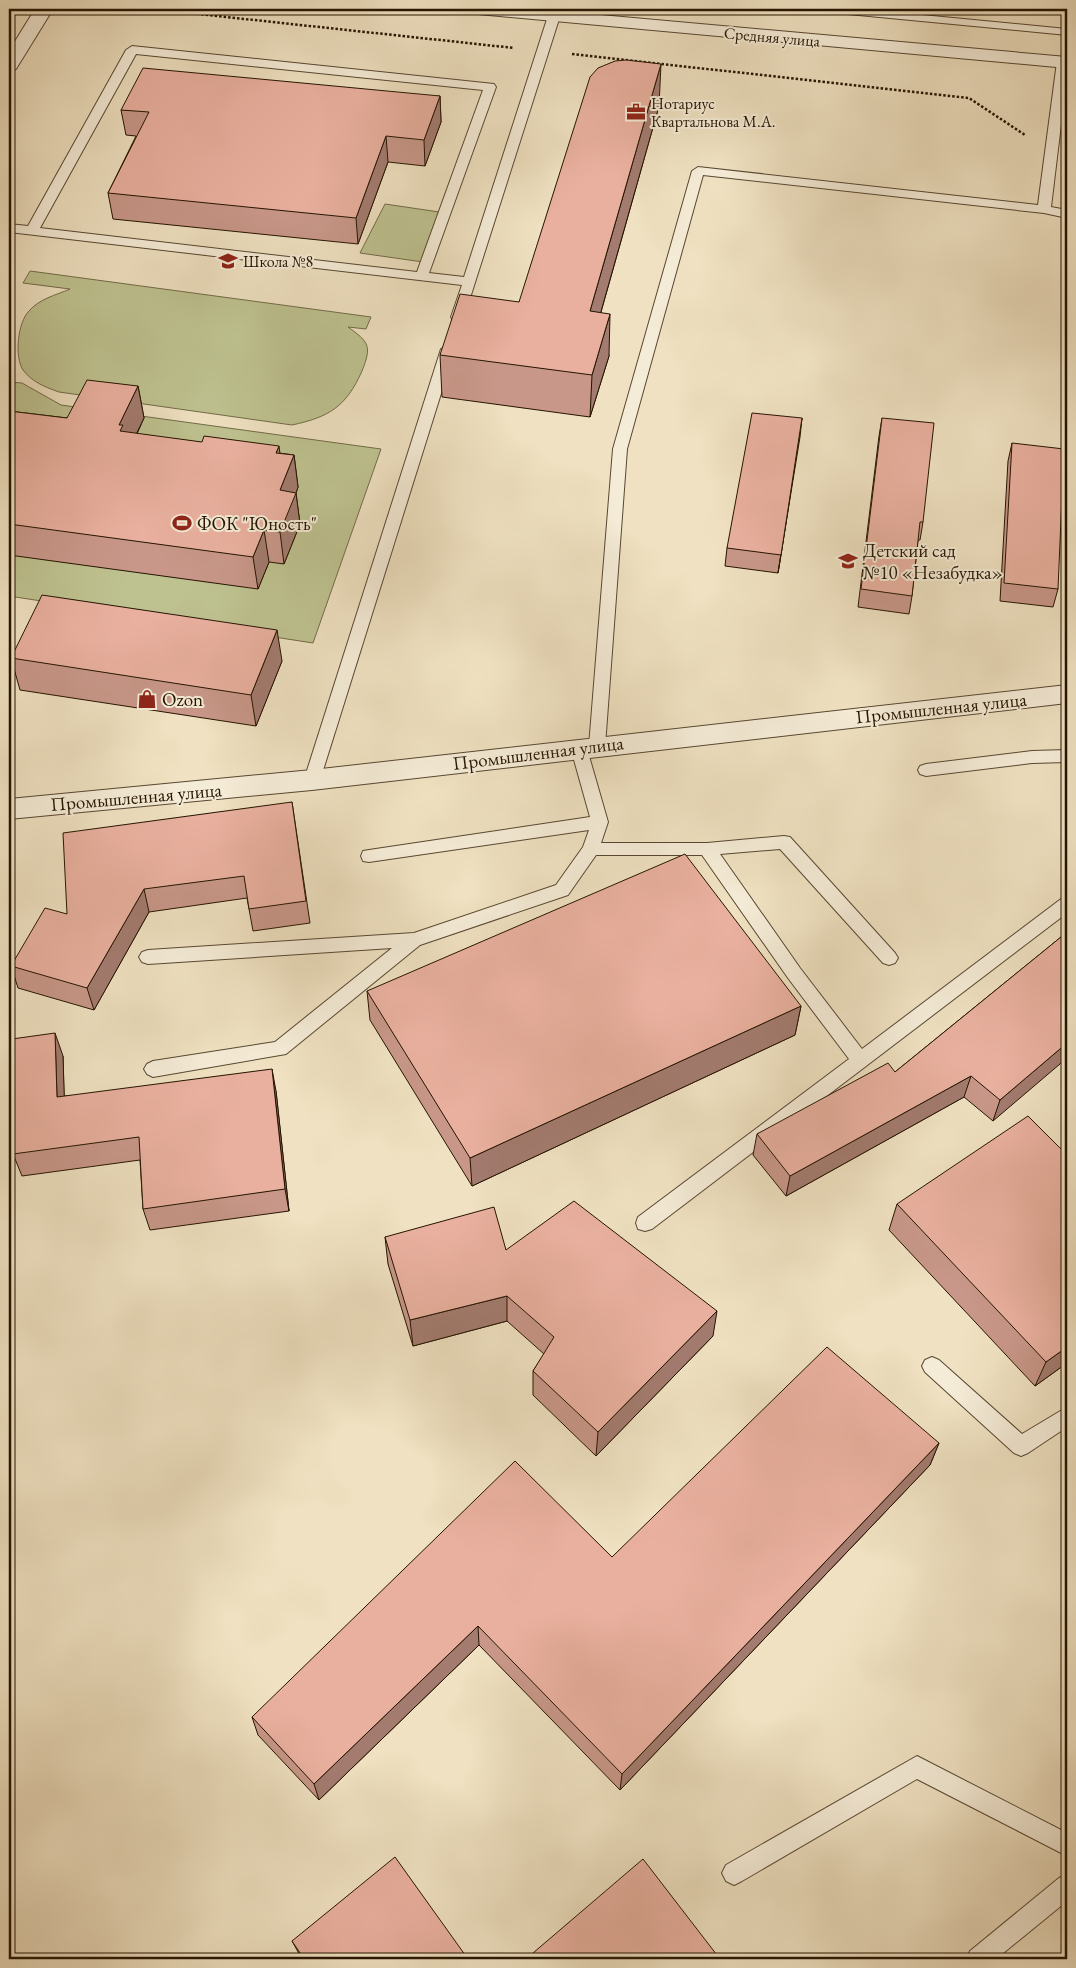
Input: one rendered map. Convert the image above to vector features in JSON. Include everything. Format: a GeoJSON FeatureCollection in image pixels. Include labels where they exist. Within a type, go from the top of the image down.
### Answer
{"type":"FeatureCollection","features":[{"type":"Feature","properties":{"kind":"street"},"geometry":{"type":"LineString","coordinates":[[9,65],[44,9]]}},
{"type":"Feature","properties":{"kind":"street","name":"Средняя улица"},"geometry":{"type":"LineString","coordinates":[[478,9],[554,16],[583,14],[1065,62]]}},
{"type":"Feature","properties":{"kind":"street","name":"Промышленная улица"},"geometry":{"type":"LineString","coordinates":[[9,809],[312,780],[1067,694]]}},
{"type":"Feature","properties":{"kind":"lane"},"geometry":{"type":"LineString","coordinates":[[827,9],[1067,32]]}},
{"type":"Feature","properties":{"kind":"lane"},"geometry":{"type":"LineString","coordinates":[[312,780],[554,16]]}},
{"type":"Feature","properties":{"kind":"lane"},"geometry":{"type":"LineString","coordinates":[[32,230],[132,50],[490,87],[422,276]]}},
{"type":"Feature","properties":{"kind":"lane"},"geometry":{"type":"LineString","coordinates":[[1044,209],[1065,62]]}},
{"type":"Feature","properties":{"kind":"lane"},"geometry":{"type":"LineString","coordinates":[[1052,150],[1067,148]]}},
{"type":"Feature","properties":{"kind":"lane"},"geometry":{"type":"LineString","coordinates":[[148,957],[414,940],[562,890],[591,849],[600,822],[588,748],[620,449],[698,171],[1044,209],[1067,214]]}},
{"type":"Feature","properties":{"kind":"lane"},"geometry":{"type":"LineString","coordinates":[[9,228],[469,282]]}},
{"type":"Feature","properties":{"kind":"lane"},"geometry":{"type":"LineString","coordinates":[[926,770],[1032,757],[1067,756]]}},
{"type":"Feature","properties":{"kind":"lane"},"geometry":{"type":"LineString","coordinates":[[370,856],[600,822]]}},
{"type":"Feature","properties":{"kind":"lane"},"geometry":{"type":"LineString","coordinates":[[591,849],[707,849],[784,842],[889,958]]}},
{"type":"Feature","properties":{"kind":"lane"},"geometry":{"type":"LineString","coordinates":[[707,849],[794,973],[860,1060]]}},
{"type":"Feature","properties":{"kind":"lane"},"geometry":{"type":"LineString","coordinates":[[645,1223],[1067,904]]}},
{"type":"Feature","properties":{"kind":"lane"},"geometry":{"type":"LineString","coordinates":[[153,1069],[280,1049],[414,940]]}},
{"type":"Feature","properties":{"kind":"lane"},"geometry":{"type":"LineString","coordinates":[[932,1366],[1022,1446],[1067,1416]]}},
{"type":"Feature","properties":{"kind":"lane"},"geometry":{"type":"LineString","coordinates":[[734,1874],[917,1767],[1067,1845]]}},
{"type":"Feature","properties":{"kind":"lane"},"geometry":{"type":"LineString","coordinates":[[978,1959],[1067,1886]]}},
{"type":"Feature","properties":{"kind":"path"},"geometry":{"type":"LineString","coordinates":[[152,9],[969,98],[1052,150]]}},
{"type":"Feature","properties":{"kind":"green space"},"geometry":{"type":"Polygon","coordinates":[[[385,204],[446,213],[423,262],[360,253],[385,204]]]}},
{"type":"Feature","properties":{"kind":"green space"},"geometry":{"type":"Polygon","coordinates":[[[30,271],[371,317],[366,329],[348,327],[367,345],[367,356],[356,383],[343,402],[326,414],[292,425],[59,392],[35,381],[23,370],[20,364],[18,339],[25,316],[33,307],[48,298],[70,289],[23,283],[30,271]]]}},
{"type":"Feature","properties":{"kind":"green space","name":"ФОК \"Юность\""},"geometry":{"type":"Polygon","coordinates":[[[9,382],[22,383],[61,405],[381,449],[313,643],[9,596],[9,382]]]}},
{"type":"Feature","properties":{"kind":"building"},"geometry":{"type":"Polygon","coordinates":[[[626,60],[661,64],[590,311],[610,314],[592,375],[440,355],[460,294],[519,302],[590,77],[598,68],[615,61],[626,60]]]}},
{"type":"Feature","properties":{"kind":"building"},"geometry":{"type":"Polygon","coordinates":[[[143,68],[440,96],[424,140],[386,136],[356,218],[108,193],[149,112],[121,110],[143,68]]]}},
{"type":"Feature","properties":{"kind":"building"},"geometry":{"type":"Polygon","coordinates":[[[87,380],[138,386],[119,425],[123,425],[120,431],[202,442],[204,436],[279,446],[276,453],[294,455],[280,490],[296,493],[280,532],[264,530],[253,557],[9,524],[9,411],[67,418],[87,380]]]}},
{"type":"Feature","properties":{"kind":"building"},"geometry":{"type":"Polygon","coordinates":[[[752,413],[802,418],[781,555],[727,548],[752,413]]]}},
{"type":"Feature","properties":{"kind":"building"},"geometry":{"type":"Polygon","coordinates":[[[882,418],[934,423],[923,522],[920,522],[912,596],[861,589],[882,418]]]}},
{"type":"Feature","properties":{"kind":"building"},"geometry":{"type":"Polygon","coordinates":[[[1012,443],[1064,449],[1058,589],[1004,583],[1012,443]]]}},
{"type":"Feature","properties":{"kind":"building"},"geometry":{"type":"Polygon","coordinates":[[[42,595],[277,630],[251,695],[11,658],[42,595]]]}},
{"type":"Feature","properties":{"kind":"building"},"geometry":{"type":"Polygon","coordinates":[[[292,802],[306,901],[249,909],[244,876],[144,889],[87,988],[11,966],[45,908],[67,914],[63,833],[292,802]]]}},
{"type":"Feature","properties":{"kind":"building"},"geometry":{"type":"Polygon","coordinates":[[[685,854],[801,1006],[470,1158],[367,991],[685,854]]]}},
{"type":"Feature","properties":{"kind":"building"},"geometry":{"type":"Polygon","coordinates":[[[1061,937],[1067,942],[1067,1043],[1000,1100],[971,1076],[790,1176],[757,1134],[888,1063],[895,1072],[1061,937]]]}},
{"type":"Feature","properties":{"kind":"building"},"geometry":{"type":"Polygon","coordinates":[[[55,1033],[57,1097],[272,1069],[285,1189],[143,1209],[139,1137],[13,1154],[12,1039],[55,1033]]]}},
{"type":"Feature","properties":{"kind":"building"},"geometry":{"type":"Polygon","coordinates":[[[1028,1116],[1067,1155],[1067,1347],[1046,1362],[897,1204],[1028,1116]]]}},
{"type":"Feature","properties":{"kind":"building"},"geometry":{"type":"Polygon","coordinates":[[[574,1201],[717,1311],[598,1432],[533,1371],[554,1337],[507,1296],[410,1320],[385,1237],[494,1207],[506,1250],[574,1201]]]}},
{"type":"Feature","properties":{"kind":"building"},"geometry":{"type":"Polygon","coordinates":[[[827,1347],[939,1443],[622,1774],[478,1626],[314,1784],[252,1717],[515,1461],[612,1557],[827,1347]]]}},
{"type":"Feature","properties":{"kind":"building"},"geometry":{"type":"Polygon","coordinates":[[[395,1857],[468,1959],[304,1959],[292,1941],[395,1857]]]}},
{"type":"Feature","properties":{"kind":"building"},"geometry":{"type":"Polygon","coordinates":[[[643,1859],[720,1959],[526,1959],[643,1859]]]}},
{"type":"Feature","properties":{"kind":"place","name":"Нотариус Квартальнова М.А."},"geometry":{"type":"Point","coordinates":[636,112]}},
{"type":"Feature","properties":{"kind":"place","name":"Школа №8"},"geometry":{"type":"Point","coordinates":[228,261]}},
{"type":"Feature","properties":{"kind":"place","name":"ФОК \"Юность\""},"geometry":{"type":"Point","coordinates":[182,523]}},
{"type":"Feature","properties":{"kind":"place","name":"Детский сад №10 «Незабудка»"},"geometry":{"type":"Point","coordinates":[848,561]}},
{"type":"Feature","properties":{"kind":"place","name":"Ozon"},"geometry":{"type":"Point","coordinates":[147,699]}}]}
